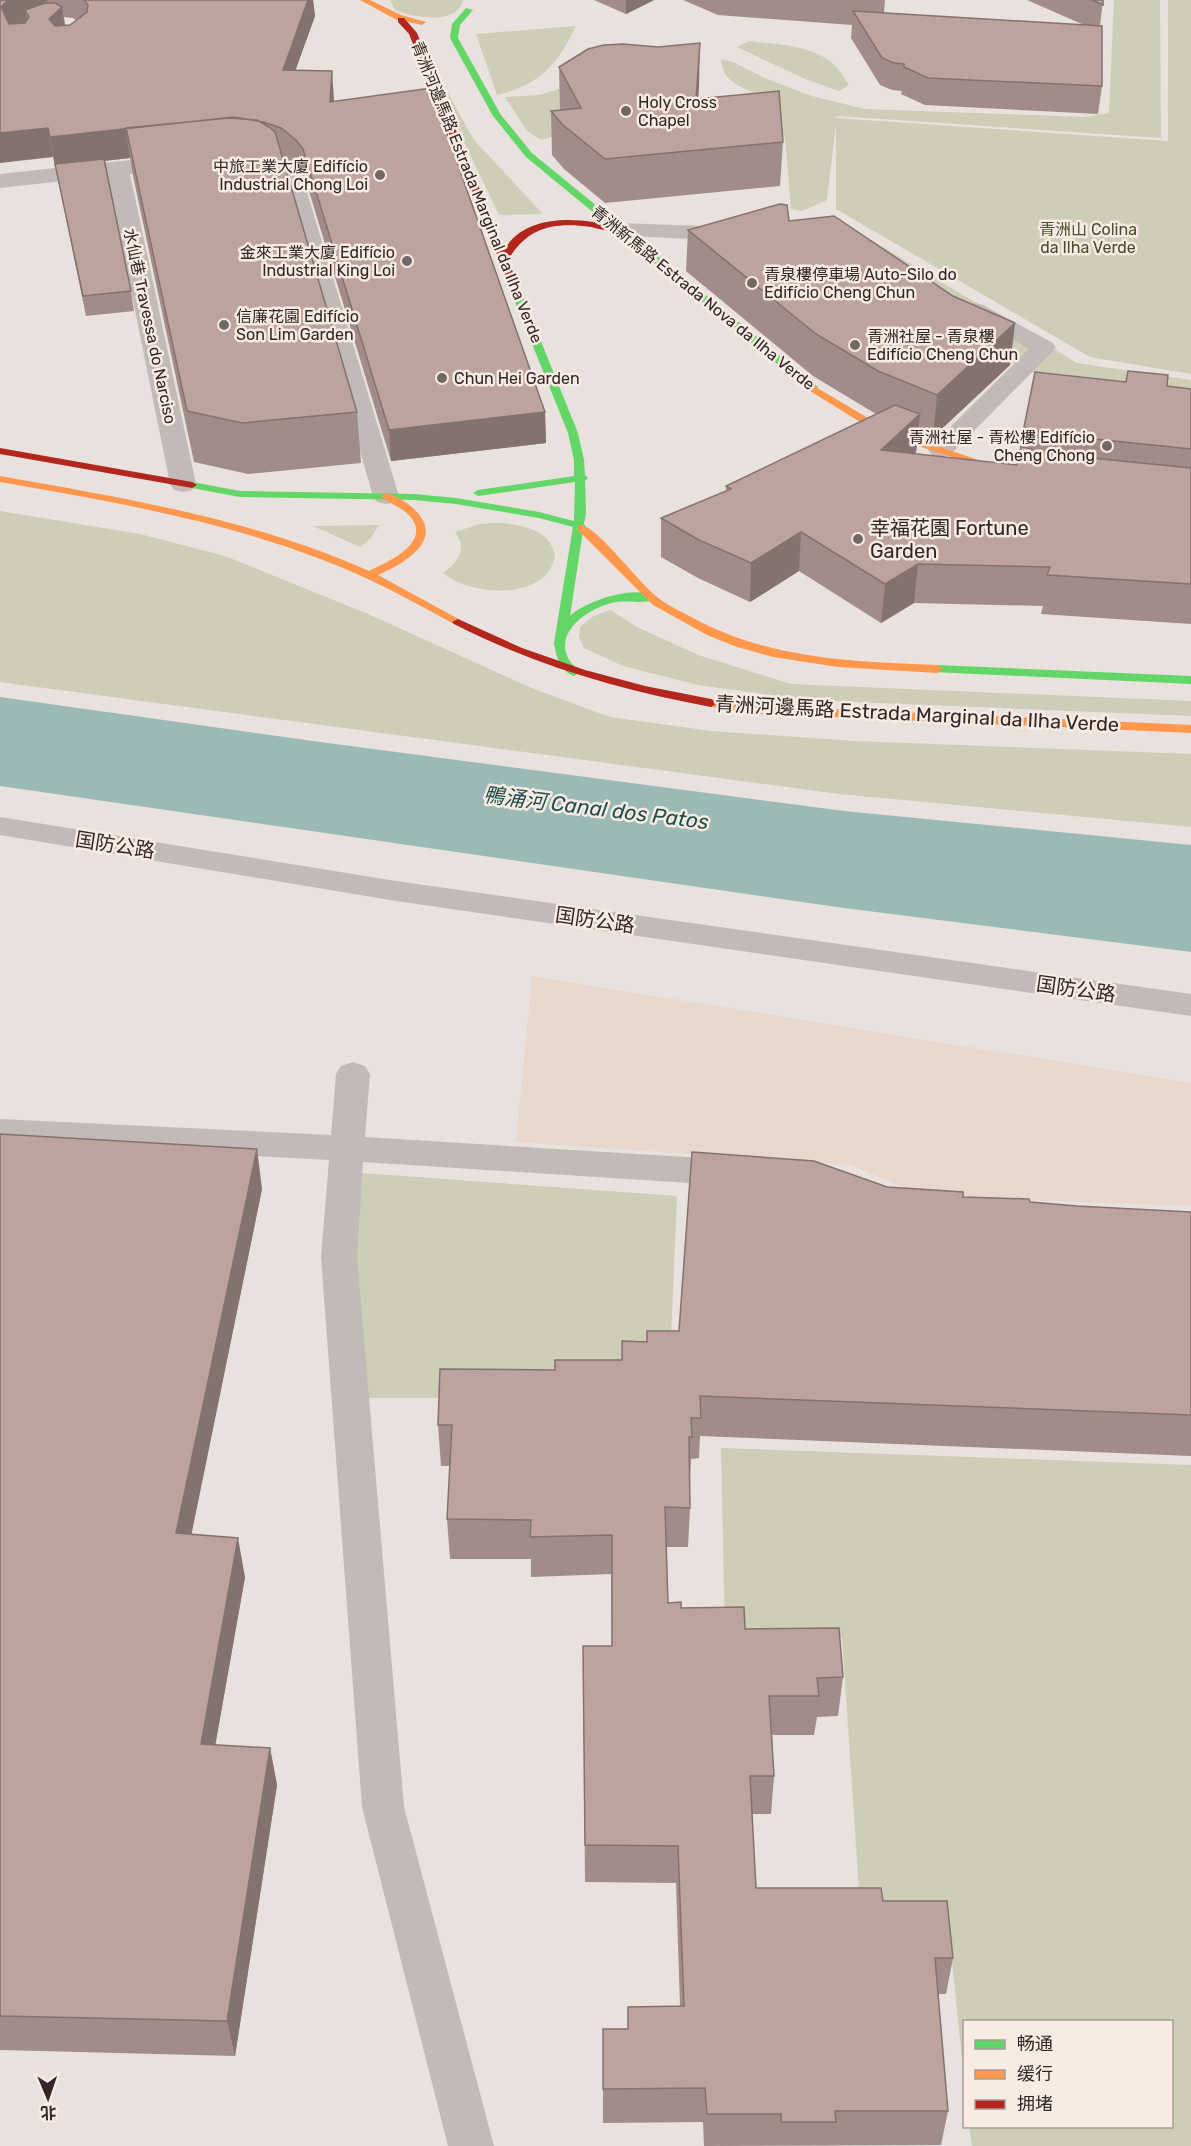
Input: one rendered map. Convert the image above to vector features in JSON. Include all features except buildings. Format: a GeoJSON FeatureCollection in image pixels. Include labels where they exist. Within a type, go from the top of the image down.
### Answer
{"type":"FeatureCollection","features":[{"type":"Feature","properties":{"kind":"main road"},"geometry":{"type":"LineString","coordinates":[[364,0],[381,5],[401,20],[442,21],[471,5]]}},
{"type":"Feature","properties":{"kind":"main road","name":"青洲新馬路 Estrada Nova da Ilha Verde"},"geometry":{"type":"LineString","coordinates":[[471,5],[456,24],[454,38],[497,116],[529,155],[803,383],[864,420],[941,450],[1027,478]]}},
{"type":"Feature","properties":{"kind":"main road","name":"青洲河邊馬路 Estrada Marginal da Ilha Verde"},"geometry":{"type":"LineString","coordinates":[[401,20],[413,33],[573,433],[580,457],[583,505],[561,635]]}},
{"type":"Feature","properties":{"kind":"main road"},"geometry":{"type":"LineString","coordinates":[[504,259],[506,248],[516,237],[553,223],[599,224],[619,230]]}},
{"type":"Feature","properties":{"kind":"main road"},"geometry":{"type":"LineString","coordinates":[[0,451],[240,494],[414,497],[498,507],[579,525],[603,546],[651,598],[680,618],[716,636],[756,650],[799,660],[844,665],[1191,680]]}},
{"type":"Feature","properties":{"kind":"main road"},"geometry":{"type":"LineString","coordinates":[[414,497],[505,491],[583,478]]}},
{"type":"Feature","properties":{"kind":"main road","name":"青洲河邊馬路 Estrada Marginal da Ilha Verde"},"geometry":{"type":"LineString","coordinates":[[0,479],[58,489],[223,525],[311,551],[371,574],[482,635],[519,652],[574,672],[650,693],[747,709],[1191,729]]}},
{"type":"Feature","properties":{"kind":"main road"},"geometry":{"type":"LineString","coordinates":[[371,574],[402,562],[415,549],[422,536],[421,522],[412,510],[386,496]]}},
{"type":"Feature","properties":{"kind":"main road"},"geometry":{"type":"LineString","coordinates":[[574,672],[562,658],[560,651],[563,628],[575,615],[593,604],[627,596],[651,598]]}},
{"type":"Feature","properties":{"kind":"street"},"geometry":{"type":"LineString","coordinates":[[226,156],[265,160],[280,166],[292,179],[386,496]]}},
{"type":"Feature","properties":{"kind":"street"},"geometry":{"type":"LineString","coordinates":[[0,181],[194,160]]}},
{"type":"Feature","properties":{"kind":"street","name":"水仙巷 Travessa do Narciso"},"geometry":{"type":"LineString","coordinates":[[118,168],[183,484]]}},
{"type":"Feature","properties":{"kind":"street"},"geometry":{"type":"LineString","coordinates":[[619,230],[756,235]]}},
{"type":"Feature","properties":{"kind":"street"},"geometry":{"type":"LineString","coordinates":[[941,450],[1044,348],[959,302]]}},
{"type":"Feature","properties":{"kind":"street"},"geometry":{"type":"LineString","coordinates":[[353,1074],[339,1257],[383,1807],[471,2146]]}},
{"type":"Feature","properties":{"kind":"street"},"geometry":{"type":"LineString","coordinates":[[0,1131],[346,1148],[763,1175]]}},
{"type":"Feature","properties":{"kind":"lane","name":"国防公路"},"geometry":{"type":"LineString","coordinates":[[0,825],[408,893],[1191,1005]]}},
{"type":"Feature","properties":{"kind":"green space"},"geometry":{"type":"Polygon","coordinates":[[[390,0],[463,1],[451,14],[432,18],[395,10],[390,0]]]}},
{"type":"Feature","properties":{"kind":"green space","name":"青洲山 Colina da Ilha Verde"},"geometry":{"type":"Polygon","coordinates":[[[1114,0],[1160,0],[1161,138],[837,116],[836,118],[1168,141],[1168,0],[1191,0],[1191,374],[1090,357],[836,209],[836,124],[827,200],[802,211],[791,209],[785,137],[771,123],[760,96],[734,83],[722,67],[721,59],[812,96],[865,109],[1086,117],[1109,113],[1114,0]]]}},
{"type":"Feature","properties":{"kind":"green space"},"geometry":{"type":"Polygon","coordinates":[[[576,26],[562,52],[546,71],[525,85],[497,95],[476,34],[576,26]]]}},
{"type":"Feature","properties":{"kind":"green space"},"geometry":{"type":"Polygon","coordinates":[[[749,41],[802,48],[822,56],[831,62],[849,85],[839,91],[805,79],[737,47],[749,41]]]}},
{"type":"Feature","properties":{"kind":"green space"},"geometry":{"type":"Polygon","coordinates":[[[435,70],[474,140],[543,214],[499,215],[464,142],[435,70]]]}},
{"type":"Feature","properties":{"kind":"green space"},"geometry":{"type":"Polygon","coordinates":[[[573,85],[574,92],[558,111],[552,137],[541,140],[527,131],[505,97],[539,95],[573,85]]]}},
{"type":"Feature","properties":{"kind":"green space"},"geometry":{"type":"Polygon","coordinates":[[[856,231],[1077,363],[1191,380],[1191,405],[1062,387],[1005,359],[856,231]]]}},
{"type":"Feature","properties":{"kind":"green space"},"geometry":{"type":"Polygon","coordinates":[[[0,511],[140,534],[225,556],[368,614],[534,689],[610,717],[711,731],[855,741],[1191,754],[1191,827],[839,794],[0,682],[0,511]]]}},
{"type":"Feature","properties":{"kind":"green space"},"geometry":{"type":"Polygon","coordinates":[[[498,523],[534,530],[548,540],[555,556],[549,571],[538,581],[523,588],[506,590],[471,587],[443,573],[460,555],[461,544],[455,532],[479,524],[498,523]]]}},
{"type":"Feature","properties":{"kind":"green space"},"geometry":{"type":"Polygon","coordinates":[[[379,525],[371,538],[360,547],[313,526],[379,525]]]}},
{"type":"Feature","properties":{"kind":"green space"},"geometry":{"type":"Polygon","coordinates":[[[610,610],[637,627],[698,655],[791,684],[1191,701],[1191,716],[809,700],[698,685],[623,666],[584,648],[579,637],[580,627],[592,617],[610,610]]]}},
{"type":"Feature","properties":{"kind":"green space"},"geometry":{"type":"Polygon","coordinates":[[[362,1173],[677,1196],[670,1363],[530,1398],[367,1398],[356,1258],[362,1173]]]}},
{"type":"Feature","properties":{"kind":"green space"},"geometry":{"type":"Polygon","coordinates":[[[721,1448],[1191,1465],[1191,2146],[972,2146],[969,2128],[1173,2128],[1173,2020],[963,2020],[963,2069],[947,1912],[860,1906],[842,1637],[725,1633],[721,1448]]]}},
{"type":"Feature","properties":{"kind":"shaded area"},"geometry":{"type":"Polygon","coordinates":[[[532,976],[1191,1083],[1191,1206],[925,1196],[851,1165],[516,1142],[532,976]]]}},
{"type":"Feature","properties":{"kind":"water","name":"鴨涌河 Canal dos Patos"},"geometry":{"type":"Polygon","coordinates":[[[0,697],[844,811],[1191,845],[1191,952],[844,908],[0,786],[0,697]]]}},
{"type":"Feature","properties":{"kind":"traffic: fast"},"geometry":{"type":"LineString","coordinates":[[469,10],[456,24],[454,38],[497,116],[529,155],[814,389]]}},
{"type":"Feature","properties":{"kind":"traffic: fast"},"geometry":{"type":"LineString","coordinates":[[512,282],[573,433],[579,460],[581,512],[560,643],[562,658],[574,672]]}},
{"type":"Feature","properties":{"kind":"traffic: fast"},"geometry":{"type":"LineString","coordinates":[[478,493],[583,478]]}},
{"type":"Feature","properties":{"kind":"traffic: fast"},"geometry":{"type":"LineString","coordinates":[[192,485],[240,494],[414,497],[456,501],[539,515],[579,525],[582,528]]}},
{"type":"Feature","properties":{"kind":"traffic: fast"},"geometry":{"type":"LineString","coordinates":[[561,635],[578,615],[600,603],[624,597],[651,598]]}},
{"type":"Feature","properties":{"kind":"traffic: fast"},"geometry":{"type":"LineString","coordinates":[[937,669],[1191,680]]}},
{"type":"Feature","properties":{"kind":"traffic: slow"},"geometry":{"type":"LineString","coordinates":[[364,0],[398,17],[422,22]]}},
{"type":"Feature","properties":{"kind":"traffic: slow"},"geometry":{"type":"LineString","coordinates":[[814,389],[864,420],[919,443],[1014,474]]}},
{"type":"Feature","properties":{"kind":"traffic: slow"},"geometry":{"type":"LineString","coordinates":[[0,479],[156,509],[272,539],[310,551],[367,574],[458,622]]}},
{"type":"Feature","properties":{"kind":"traffic: slow"},"geometry":{"type":"LineString","coordinates":[[371,574],[402,558],[413,549],[420,538],[421,528],[417,517],[405,506],[386,496]]}},
{"type":"Feature","properties":{"kind":"traffic: slow"},"geometry":{"type":"LineString","coordinates":[[582,528],[653,600],[711,632],[773,653],[805,659],[871,666],[937,669]]}},
{"type":"Feature","properties":{"kind":"traffic: slow"},"geometry":{"type":"LineString","coordinates":[[711,703],[747,709],[1191,729]]}},
{"type":"Feature","properties":{"kind":"traffic: jam"},"geometry":{"type":"LineString","coordinates":[[401,20],[413,33],[512,282]]}},
{"type":"Feature","properties":{"kind":"traffic: jam"},"geometry":{"type":"LineString","coordinates":[[504,259],[512,244],[523,234],[537,227],[568,223],[616,229]]}},
{"type":"Feature","properties":{"kind":"traffic: jam"},"geometry":{"type":"LineString","coordinates":[[0,451],[192,485]]}},
{"type":"Feature","properties":{"kind":"traffic: jam"},"geometry":{"type":"LineString","coordinates":[[458,622],[549,663],[645,690],[711,703]]}},
{"type":"Feature","properties":{"kind":"place","name":"Holy Cross Chapel"},"geometry":{"type":"Point","coordinates":[626,111]}},
{"type":"Feature","properties":{"kind":"place","name":"中旅工業大廈 Edifício Industrial Chong Loi"},"geometry":{"type":"Point","coordinates":[380,175]}},
{"type":"Feature","properties":{"kind":"place","name":"金來工業大廈 Edifício Industrial King Loi"},"geometry":{"type":"Point","coordinates":[407,261]}},
{"type":"Feature","properties":{"kind":"place","name":"青泉樓停車場 Auto-Silo do Edifício Cheng Chun"},"geometry":{"type":"Point","coordinates":[752,283]}},
{"type":"Feature","properties":{"kind":"place","name":"信廉花園 Edifício Son Lim Garden"},"geometry":{"type":"Point","coordinates":[224,325]}},
{"type":"Feature","properties":{"kind":"place","name":"青洲社屋 - 青泉樓 Edifício Cheng Chun"},"geometry":{"type":"Point","coordinates":[855,345]}},
{"type":"Feature","properties":{"kind":"place","name":"Chun Hei Garden"},"geometry":{"type":"Point","coordinates":[442,378]}},
{"type":"Feature","properties":{"kind":"place","name":"青洲社屋 - 青松樓 Edifício Cheng Chong"},"geometry":{"type":"Point","coordinates":[1107,446]}},
{"type":"Feature","properties":{"kind":"place","name":"幸福花園 Fortune Garden"},"geometry":{"type":"Point","coordinates":[858,539]}}]}
